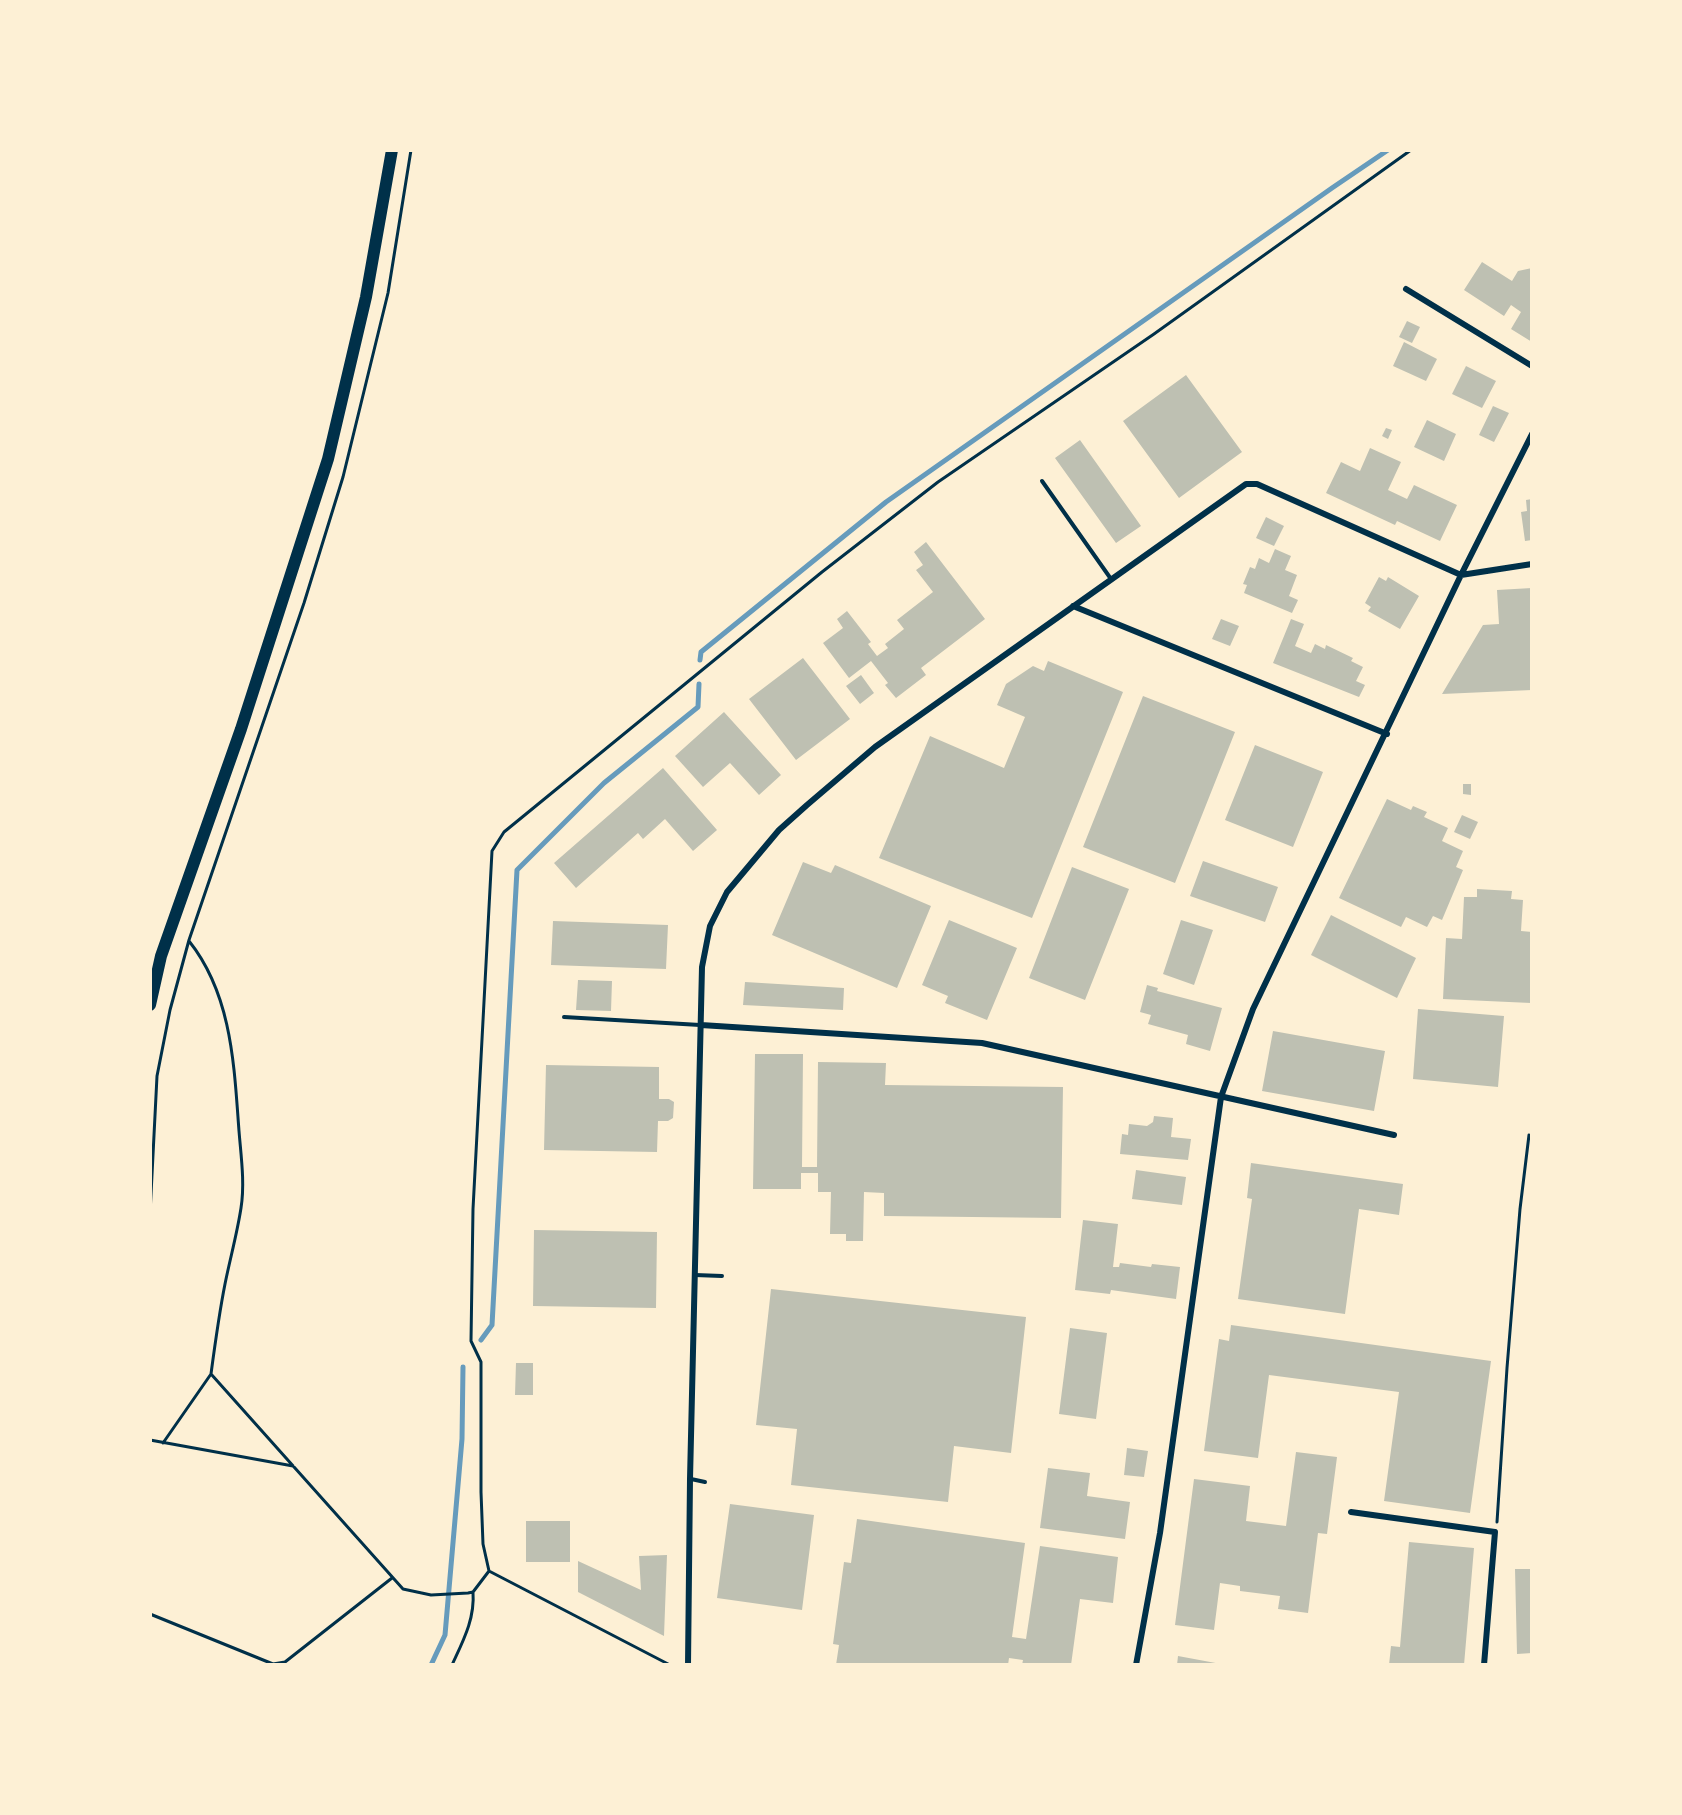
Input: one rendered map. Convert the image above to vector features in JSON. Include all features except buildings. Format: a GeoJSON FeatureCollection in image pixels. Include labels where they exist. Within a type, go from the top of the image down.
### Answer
{"type":"FeatureCollection","features":[{"type":"Feature","properties":{"kind":"main road"},"geometry":{"type":"LineString","coordinates":[[150,1005],[161,956],[241,729],[328,459],[366,297],[392,150]]}},
{"type":"Feature","properties":{"kind":"street"},"geometry":{"type":"LineString","coordinates":[[1406,289],[1532,366]]}},
{"type":"Feature","properties":{"kind":"street"},"geometry":{"type":"LineString","coordinates":[[1136,1665],[1160,1533],[1221,1097],[1253,1009],[1387,734],[1461,575],[1532,434]]}},
{"type":"Feature","properties":{"kind":"street"},"geometry":{"type":"LineString","coordinates":[[688,1665],[702,967],[710,926],[727,892],[767,844],[807,805],[875,747],[1246,484],[1253,483],[1461,575],[1532,564]]}},
{"type":"Feature","properties":{"kind":"street"},"geometry":{"type":"LineString","coordinates":[[1073,606],[1387,734]]}},
{"type":"Feature","properties":{"kind":"street"},"geometry":{"type":"LineString","coordinates":[[701,1025],[982,1043],[1394,1135]]}},
{"type":"Feature","properties":{"kind":"street"},"geometry":{"type":"LineString","coordinates":[[1351,1512],[1495,1532],[1484,1665]]}},
{"type":"Feature","properties":{"kind":"lane"},"geometry":{"type":"LineString","coordinates":[[1042,482],[1111,579]]}},
{"type":"Feature","properties":{"kind":"lane"},"geometry":{"type":"LineString","coordinates":[[564,1017],[701,1025]]}},
{"type":"Feature","properties":{"kind":"lane"},"geometry":{"type":"LineString","coordinates":[[695,1275],[722,1276]]}},
{"type":"Feature","properties":{"kind":"lane"},"geometry":{"type":"LineString","coordinates":[[690,1479],[705,1482]]}},
{"type":"Feature","properties":{"kind":"path"},"geometry":{"type":"LineString","coordinates":[[452,1665],[471,1621],[474,1606],[473,1592],[489,1571],[483,1544],[481,1492],[481,1362],[471,1341],[473,1221],[492,851],[504,832],[822,572],[938,482],[1154,334],[1411,150]]}},
{"type":"Feature","properties":{"kind":"path"},"geometry":{"type":"LineString","coordinates":[[150,1214],[157,1076],[170,1010],[189,940],[207,966],[218,991],[226,1020],[236,1084],[242,1165],[241,1207],[211,1374],[163,1443]]}},
{"type":"Feature","properties":{"kind":"path"},"geometry":{"type":"LineString","coordinates":[[1495,1532],[1499,1515],[1507,1368],[1520,1209],[1530,1135]]}},
{"type":"Feature","properties":{"kind":"path"},"geometry":{"type":"LineString","coordinates":[[211,1374],[403,1589],[441,1595],[473,1592]]}},
{"type":"Feature","properties":{"kind":"path"},"geometry":{"type":"LineString","coordinates":[[150,1440],[293,1466]]}},
{"type":"Feature","properties":{"kind":"path"},"geometry":{"type":"LineString","coordinates":[[489,1571],[670,1665]]}},
{"type":"Feature","properties":{"kind":"path"},"geometry":{"type":"LineString","coordinates":[[150,1614],[273,1664],[285,1662],[392,1578]]}},
{"type":"Feature","properties":{"kind":"waterway"},"geometry":{"type":"LineString","coordinates":[[700,660],[701,652],[886,502],[1388,150]]}},
{"type":"Feature","properties":{"kind":"waterway"},"geometry":{"type":"LineString","coordinates":[[481,1340],[492,1325],[517,870],[604,783],[698,707],[699,684]]}},
{"type":"Feature","properties":{"kind":"waterway"},"geometry":{"type":"LineString","coordinates":[[431,1665],[445,1635],[462,1439],[463,1367]]}}]}
